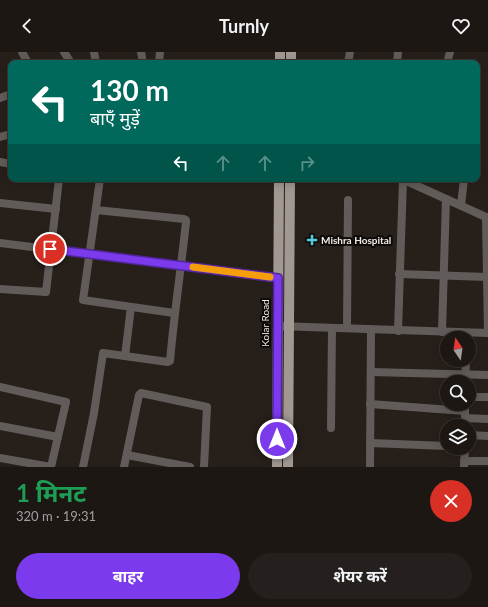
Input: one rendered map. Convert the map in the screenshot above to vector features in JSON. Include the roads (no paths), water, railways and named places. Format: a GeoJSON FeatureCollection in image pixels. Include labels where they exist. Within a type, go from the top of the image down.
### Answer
{"type":"FeatureCollection","features":[{"type":"Feature","properties":{"kind":"main road","name":"Kolar Road"},"geometry":{"type":"LineString","coordinates":[[277,467],[279,182]]}},
{"type":"Feature","properties":{"kind":"main road"},"geometry":{"type":"LineString","coordinates":[[288,467],[290,182]]}},
{"type":"Feature","properties":{"kind":"street"},"geometry":{"type":"LineString","coordinates":[[0,289],[46,292],[59,182]]}},
{"type":"Feature","properties":{"kind":"street"},"geometry":{"type":"LineString","coordinates":[[100,182],[83,300],[174,313]]}},
{"type":"Feature","properties":{"kind":"street"},"geometry":{"type":"LineString","coordinates":[[398,331],[402,182]]}},
{"type":"Feature","properties":{"kind":"street"},"geometry":{"type":"LineString","coordinates":[[461,205],[464,182]]}},
{"type":"Feature","properties":{"kind":"street"},"geometry":{"type":"LineString","coordinates":[[421,183],[446,199],[487,217],[488,333],[476,334]]}},
{"type":"Feature","properties":{"kind":"street"},"geometry":{"type":"LineString","coordinates":[[442,331],[446,199]]}},
{"type":"Feature","properties":{"kind":"street"},"geometry":{"type":"LineString","coordinates":[[347,328],[348,200]]}},
{"type":"Feature","properties":{"kind":"street"},"geometry":{"type":"LineString","coordinates":[[0,203],[56,209]]}},
{"type":"Feature","properties":{"kind":"street"},"geometry":{"type":"LineString","coordinates":[[83,467],[94,413],[103,353],[169,362],[174,313],[182,265],[186,220],[96,210]]}},
{"type":"Feature","properties":{"kind":"street"},"geometry":{"type":"LineString","coordinates":[[0,243],[278,278]]}},
{"type":"Feature","properties":{"kind":"street"},"geometry":{"type":"LineString","coordinates":[[399,274],[487,277]]}},
{"type":"Feature","properties":{"kind":"street"},"geometry":{"type":"LineString","coordinates":[[124,356],[131,307]]}},
{"type":"Feature","properties":{"kind":"street"},"geometry":{"type":"LineString","coordinates":[[277,326],[440,332]]}},
{"type":"Feature","properties":{"kind":"street"},"geometry":{"type":"LineString","coordinates":[[331,428],[332,328]]}},
{"type":"Feature","properties":{"kind":"street"},"geometry":{"type":"LineString","coordinates":[[370,467],[371,329]]}},
{"type":"Feature","properties":{"kind":"street"},"geometry":{"type":"LineString","coordinates":[[371,372],[440,376]]}},
{"type":"Feature","properties":{"kind":"street"},"geometry":{"type":"LineString","coordinates":[[476,377],[488,375]]}},
{"type":"Feature","properties":{"kind":"street"},"geometry":{"type":"LineString","coordinates":[[0,387],[66,402],[51,467],[0,458]]}},
{"type":"Feature","properties":{"kind":"street"},"geometry":{"type":"LineString","coordinates":[[124,467],[139,395],[141,393],[207,407],[204,467]]}},
{"type":"Feature","properties":{"kind":"street"},"geometry":{"type":"LineString","coordinates":[[476,397],[488,397]]}},
{"type":"Feature","properties":{"kind":"street"},"geometry":{"type":"LineString","coordinates":[[370,404],[488,419]]}},
{"type":"Feature","properties":{"kind":"street"},"geometry":{"type":"LineString","coordinates":[[0,426],[58,437]]}},
{"type":"Feature","properties":{"kind":"street"},"geometry":{"type":"LineString","coordinates":[[476,436],[488,436]]}},
{"type":"Feature","properties":{"kind":"street"},"geometry":{"type":"LineString","coordinates":[[370,443],[440,446]]}},
{"type":"Feature","properties":{"kind":"street"},"geometry":{"type":"LineString","coordinates":[[127,455],[190,467]]}},
{"type":"Feature","properties":{"kind":"street"},"geometry":{"type":"LineString","coordinates":[[464,464],[488,461]]}},
{"type":"Feature","properties":{"kind":"place","name":"Mishra Hospital"},"geometry":{"type":"Point","coordinates":[312,240]}}]}
